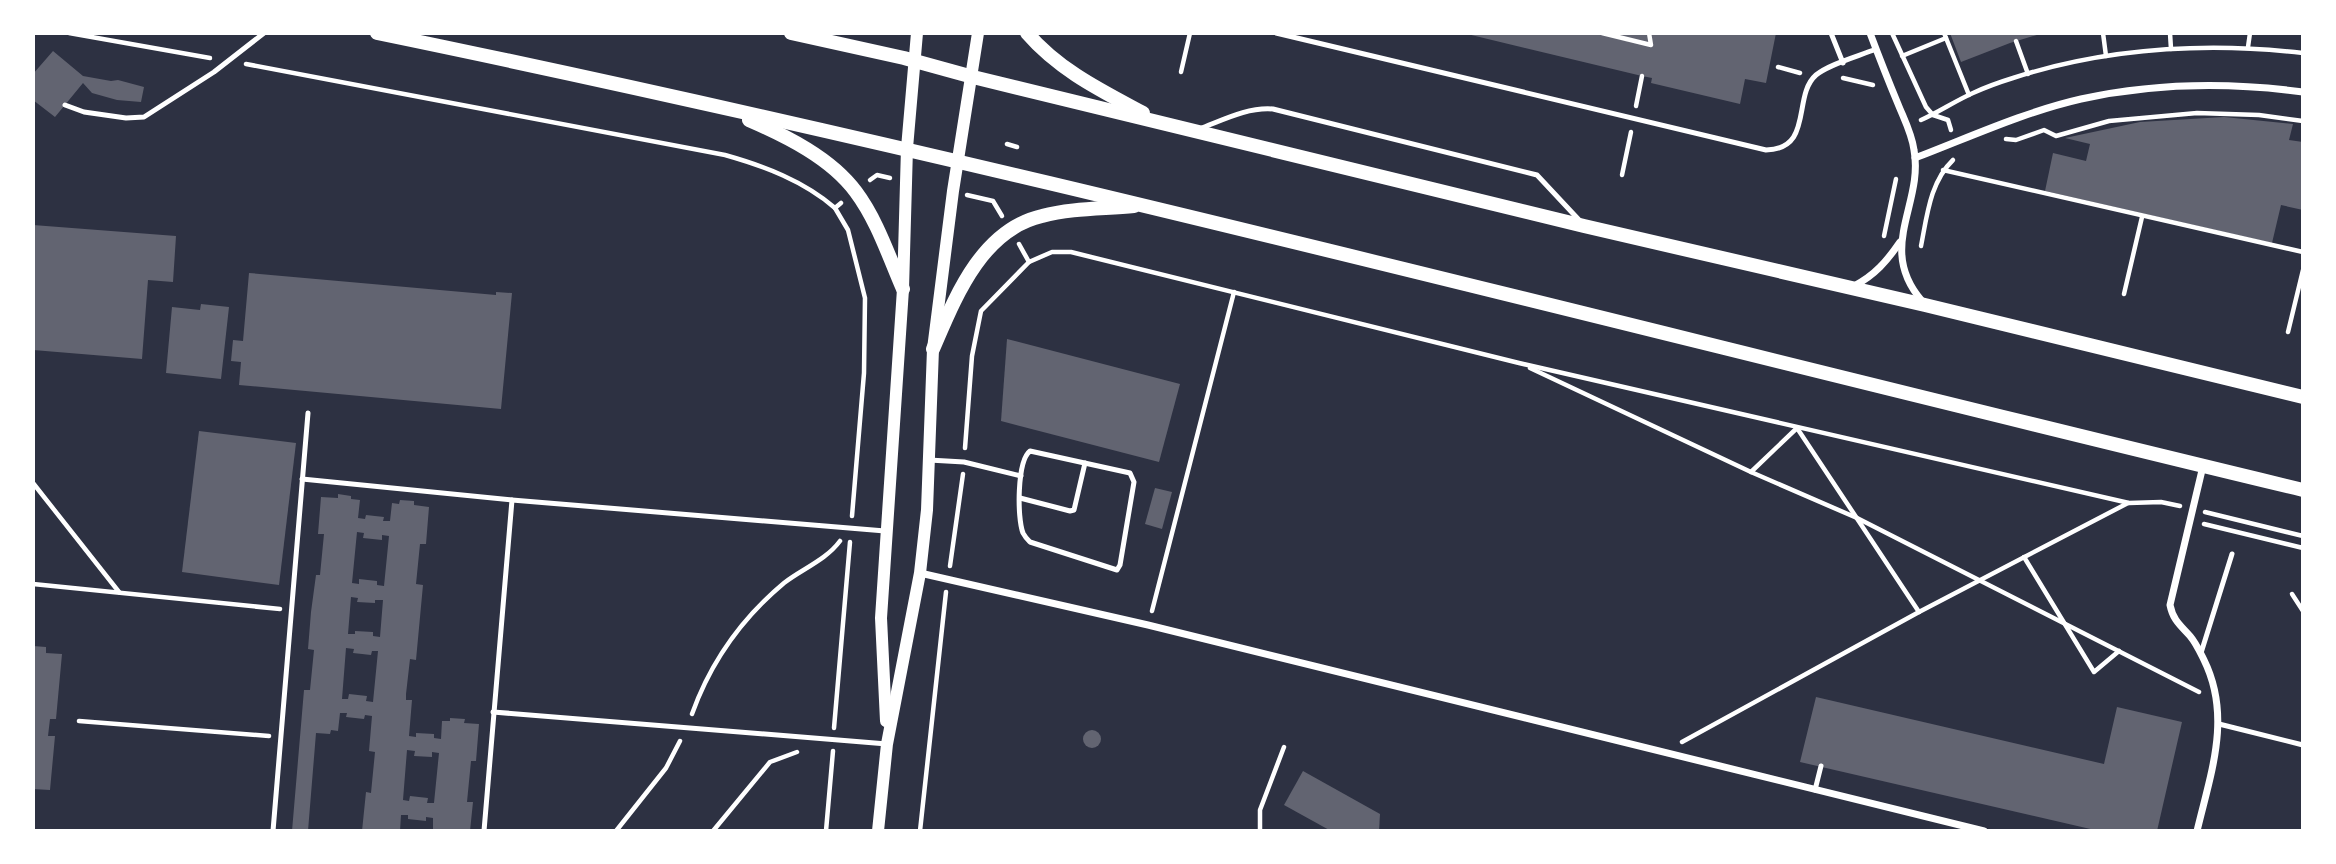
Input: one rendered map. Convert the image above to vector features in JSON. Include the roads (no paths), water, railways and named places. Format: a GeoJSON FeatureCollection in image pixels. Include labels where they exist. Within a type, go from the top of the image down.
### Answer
{"type":"FeatureCollection","features":[{"type":"Feature","properties":{"kind":"main road"},"geometry":{"type":"LineString","coordinates":[[377,33],[958,160],[2303,490]]}},
{"type":"Feature","properties":{"kind":"main road"},"geometry":{"type":"LineString","coordinates":[[791,33],[2303,397]]}},
{"type":"Feature","properties":{"kind":"main road"},"geometry":{"type":"LineString","coordinates":[[1027,33],[1053,60],[1082,80],[1162,123]]}},
{"type":"Feature","properties":{"kind":"main road"},"geometry":{"type":"LineString","coordinates":[[722,107],[773,131],[805,150],[836,172],[855,191],[903,289]]}},
{"type":"Feature","properties":{"kind":"main road"},"geometry":{"type":"LineString","coordinates":[[933,349],[968,276],[991,245],[1010,230],[1040,216],[1061,212],[1147,205]]}},
{"type":"Feature","properties":{"kind":"street"},"geometry":{"type":"LineString","coordinates":[[887,744],[881,618],[903,289],[907,148],[917,33]]}},
{"type":"Feature","properties":{"kind":"street"},"geometry":{"type":"LineString","coordinates":[[878,831],[887,744],[920,573],[927,510],[933,349],[978,33]]}},
{"type":"Feature","properties":{"kind":"street"},"geometry":{"type":"LineString","coordinates":[[1870,33],[1906,125],[1915,158],[1901,241],[1904,270],[1912,289],[1926,305]]}},
{"type":"Feature","properties":{"kind":"street"},"geometry":{"type":"LineString","coordinates":[[1915,158],[2039,111],[2079,99],[2179,85],[2237,85],[2303,92]]}},
{"type":"Feature","properties":{"kind":"street"},"geometry":{"type":"LineString","coordinates":[[1849,288],[1882,267],[1901,241]]}},
{"type":"Feature","properties":{"kind":"street"},"geometry":{"type":"LineString","coordinates":[[2197,831],[2219,724],[2217,701],[2214,684],[2201,653],[2173,618],[2170,605],[2203,466]]}},
{"type":"Feature","properties":{"kind":"street"},"geometry":{"type":"LineString","coordinates":[[920,573],[1148,625],[1984,831]]}},
{"type":"Feature","properties":{"kind":"lane"},"geometry":{"type":"LineString","coordinates":[[65,105],[77,111],[126,118],[144,117],[229,61],[264,33]]}},
{"type":"Feature","properties":{"kind":"lane"},"geometry":{"type":"LineString","coordinates":[[1276,33],[1766,150],[1777,150],[1787,145],[1798,129],[1813,78],[1823,71],[1876,49]]}},
{"type":"Feature","properties":{"kind":"lane"},"geometry":{"type":"LineString","coordinates":[[1830,33],[1843,62]]}},
{"type":"Feature","properties":{"kind":"lane"},"geometry":{"type":"LineString","coordinates":[[1195,131],[1259,108],[1300,115],[1537,174],[1584,226]]}},
{"type":"Feature","properties":{"kind":"lane"},"geometry":{"type":"LineString","coordinates":[[273,831],[308,413]]}},
{"type":"Feature","properties":{"kind":"lane"},"geometry":{"type":"LineString","coordinates":[[1030,451],[1085,463],[1130,473],[1133,478],[1117,570],[1030,542],[1023,534],[1020,498],[1025,456],[1030,451]]}},
{"type":"Feature","properties":{"kind":"lane"},"geometry":{"type":"LineString","coordinates":[[929,460],[964,463],[1021,476]]}},
{"type":"Feature","properties":{"kind":"lane"},"geometry":{"type":"LineString","coordinates":[[1020,498],[1074,510],[1085,463]]}},
{"type":"Feature","properties":{"kind":"lane"},"geometry":{"type":"LineString","coordinates":[[302,479],[887,531]]}},
{"type":"Feature","properties":{"kind":"lane"},"geometry":{"type":"LineString","coordinates":[[484,831],[512,499]]}},
{"type":"Feature","properties":{"kind":"lane"},"geometry":{"type":"LineString","coordinates":[[2201,653],[2232,554]]}},
{"type":"Feature","properties":{"kind":"lane"},"geometry":{"type":"LineString","coordinates":[[493,712],[887,744]]}},
{"type":"Feature","properties":{"kind":"lane"},"geometry":{"type":"LineString","coordinates":[[2219,724],[2303,745]]}},
{"type":"Feature","properties":{"kind":"lane"},"geometry":{"type":"LineString","coordinates":[[1815,790],[1821,766]]}}]}
